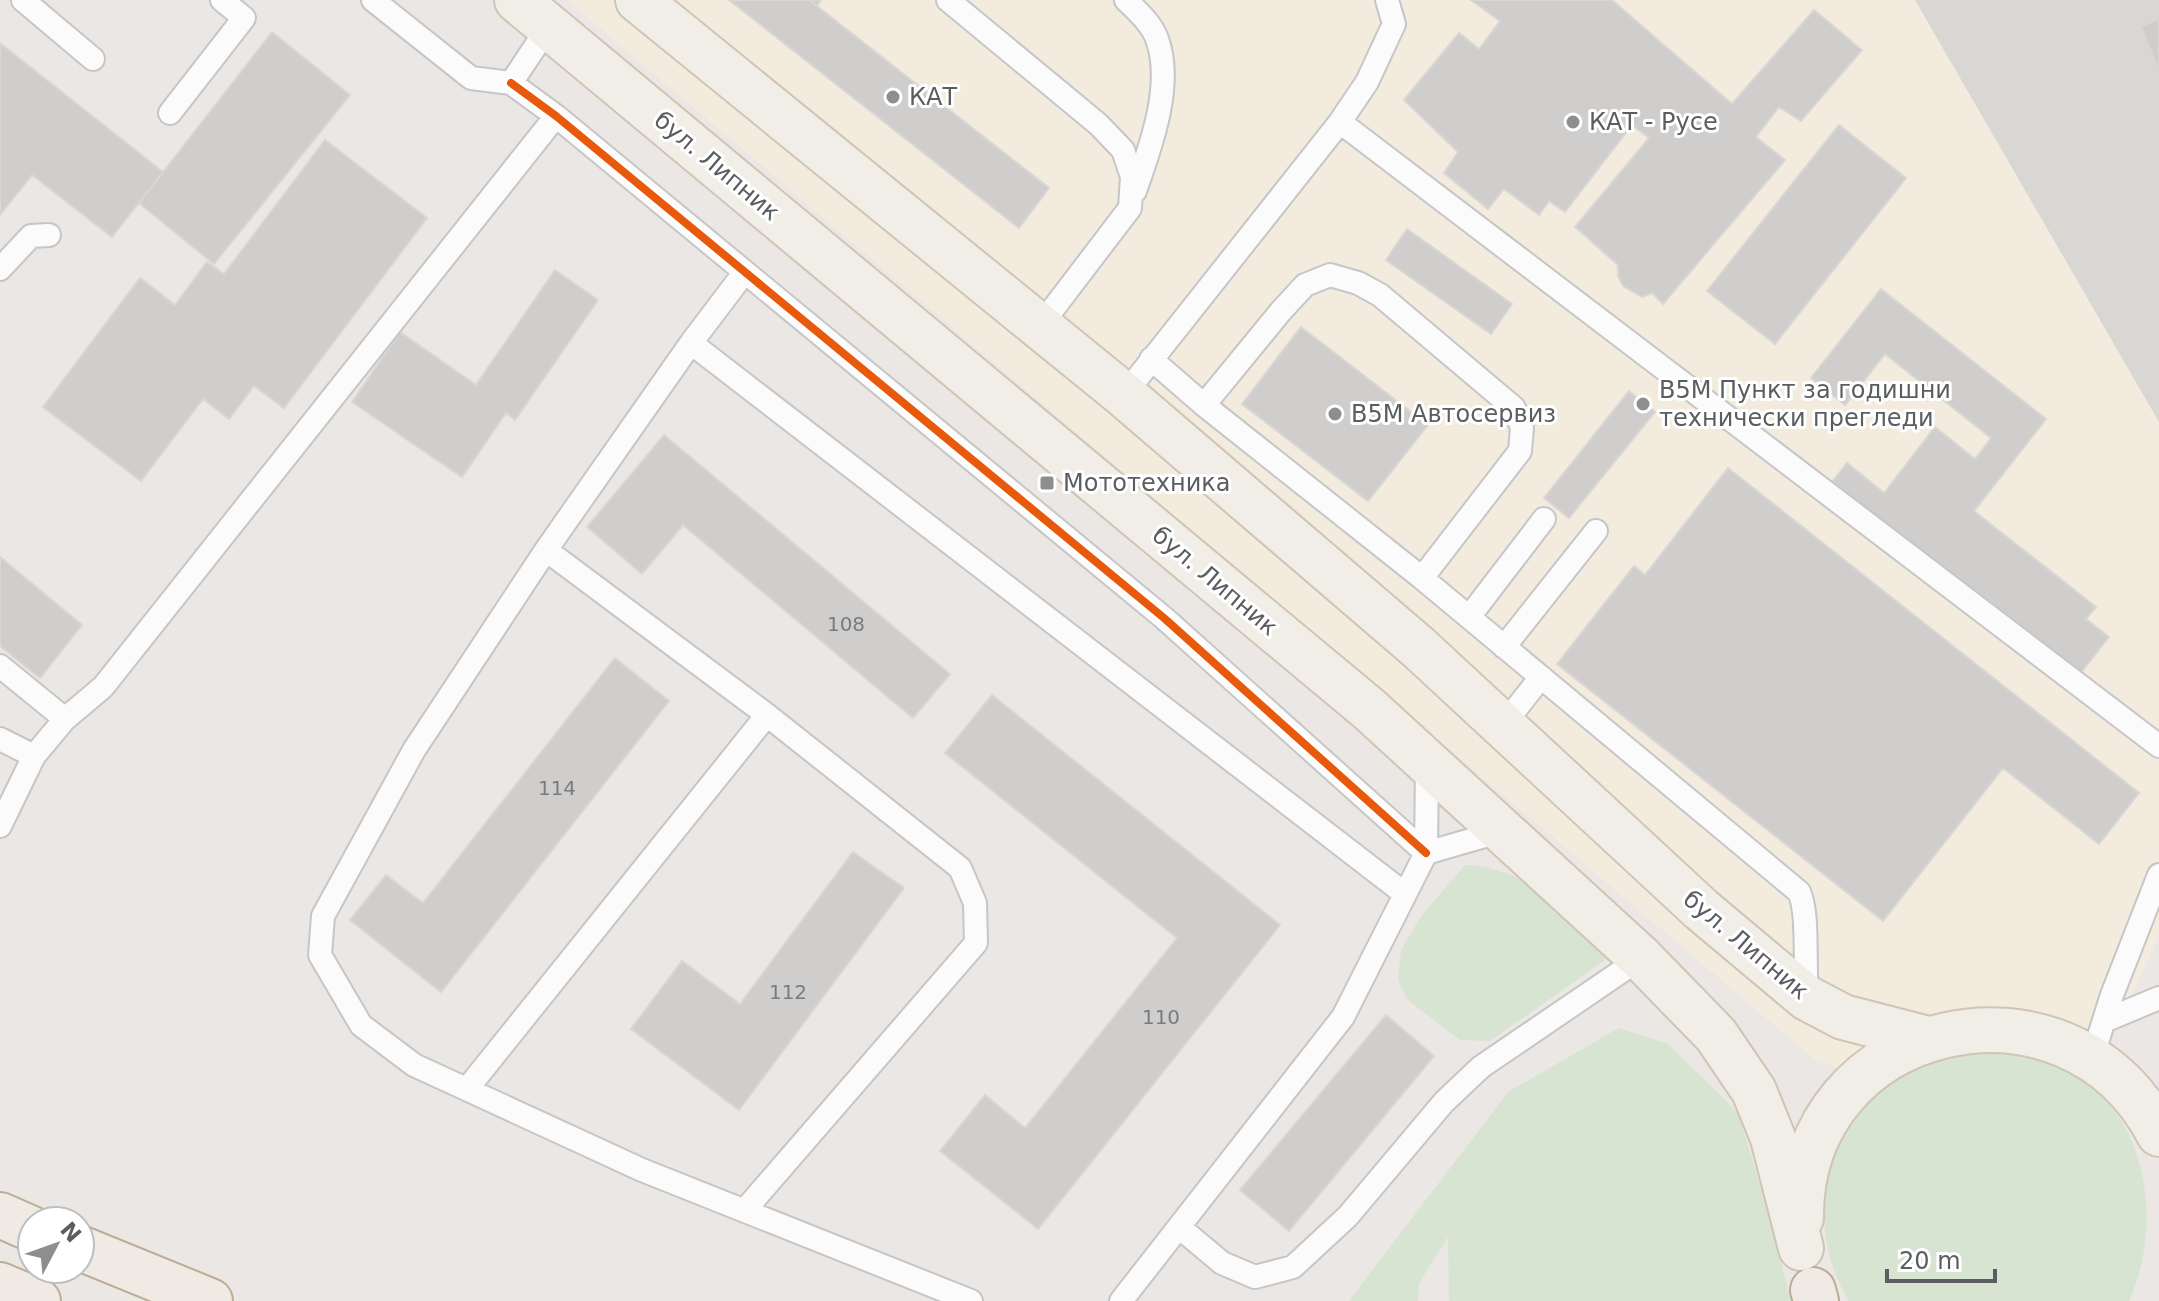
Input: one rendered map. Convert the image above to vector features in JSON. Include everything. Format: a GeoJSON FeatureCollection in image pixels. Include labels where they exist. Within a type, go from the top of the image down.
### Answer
{"type":"FeatureCollection","features":[{"type":"Feature","properties":{"kind":"highway"},"geometry":{"type":"LineString","coordinates":[[96,1255],[210,1301]]}},
{"type":"Feature","properties":{"kind":"highway"},"geometry":{"type":"LineString","coordinates":[[0,1285],[38,1301]]}},
{"type":"Feature","properties":{"kind":"main road","name":"бул. Липник"},"geometry":{"type":"LineString","coordinates":[[638,0],[1124,395],[1418,647],[1702,910],[1807,998],[1843,1017],[1928,1039]]}},
{"type":"Feature","properties":{"kind":"main road","name":"бул. Липник"},"geometry":{"type":"LineString","coordinates":[[545,9],[1369,709],[1641,958],[1716,1035],[1754,1091],[1773,1138],[1801,1248]]}},
{"type":"Feature","properties":{"kind":"main road"},"geometry":{"type":"LineString","coordinates":[[1816,1297],[1801,1248],[1801,1195],[1814,1144],[1841,1098],[1880,1062],[1928,1039],[1969,1029],[2012,1030],[2054,1040],[2098,1040],[2159,1134]]}},
{"type":"Feature","properties":{"kind":"lane"},"geometry":{"type":"LineString","coordinates":[[23,0],[93,59]]}},
{"type":"Feature","properties":{"kind":"lane"},"geometry":{"type":"LineString","coordinates":[[170,113],[250,9],[222,0]]}},
{"type":"Feature","properties":{"kind":"lane"},"geometry":{"type":"LineString","coordinates":[[373,0],[471,78],[511,83],[556,116],[1164,618],[1426,853]]}},
{"type":"Feature","properties":{"kind":"lane"},"geometry":{"type":"LineString","coordinates":[[948,0],[1098,124],[1123,150],[1132,177],[1130,208]]}},
{"type":"Feature","properties":{"kind":"lane"},"geometry":{"type":"LineString","coordinates":[[1040,326],[1130,208],[1154,137],[1161,103],[1161,58],[1157,37],[1126,0]]}},
{"type":"Feature","properties":{"kind":"lane"},"geometry":{"type":"LineString","coordinates":[[1387,0],[1394,24]]}},
{"type":"Feature","properties":{"kind":"lane"},"geometry":{"type":"LineString","coordinates":[[1124,395],[1340,122],[1367,82],[1404,0]]}},
{"type":"Feature","properties":{"kind":"lane"},"geometry":{"type":"LineString","coordinates":[[511,83],[545,9]]}},
{"type":"Feature","properties":{"kind":"lane"},"geometry":{"type":"LineString","coordinates":[[0,826],[34,756],[65,719],[103,687],[556,116]]}},
{"type":"Feature","properties":{"kind":"lane"},"geometry":{"type":"LineString","coordinates":[[1340,122],[2159,746]]}},
{"type":"Feature","properties":{"kind":"lane"},"geometry":{"type":"LineString","coordinates":[[0,269],[31,236],[49,235]]}},
{"type":"Feature","properties":{"kind":"lane"},"geometry":{"type":"LineString","coordinates":[[744,273],[691,343],[546,550],[414,750],[323,916],[320,955],[361,1025],[414,1065],[642,1170],[971,1301]]}},
{"type":"Feature","properties":{"kind":"lane"},"geometry":{"type":"LineString","coordinates":[[1204,405],[1305,285],[1330,275],[1358,283],[1380,295],[1514,408],[1522,428],[1520,451],[1422,578]]}},
{"type":"Feature","properties":{"kind":"lane"},"geometry":{"type":"LineString","coordinates":[[691,343],[1405,894]]}},
{"type":"Feature","properties":{"kind":"lane"},"geometry":{"type":"LineString","coordinates":[[1151,359],[1204,405],[1422,578],[1799,892],[1804,903],[1807,998]]}},
{"type":"Feature","properties":{"kind":"lane"},"geometry":{"type":"LineString","coordinates":[[1469,617],[1544,519]]}},
{"type":"Feature","properties":{"kind":"lane"},"geometry":{"type":"LineString","coordinates":[[1504,647],[1596,531]]}},
{"type":"Feature","properties":{"kind":"lane"},"geometry":{"type":"LineString","coordinates":[[546,550],[767,715],[960,868],[975,903],[976,943],[744,1211]]}},
{"type":"Feature","properties":{"kind":"lane"},"geometry":{"type":"LineString","coordinates":[[0,666],[65,719]]}},
{"type":"Feature","properties":{"kind":"lane"},"geometry":{"type":"LineString","coordinates":[[1504,724],[1541,677]]}},
{"type":"Feature","properties":{"kind":"lane"},"geometry":{"type":"LineString","coordinates":[[467,1089],[767,715]]}},
{"type":"Feature","properties":{"kind":"lane"},"geometry":{"type":"LineString","coordinates":[[0,739],[34,756]]}},
{"type":"Feature","properties":{"kind":"lane"},"geometry":{"type":"LineString","coordinates":[[1121,1301],[1343,1017],[1426,853],[1427,763]]}},
{"type":"Feature","properties":{"kind":"lane"},"geometry":{"type":"LineString","coordinates":[[1426,853],[1502,831]]}},
{"type":"Feature","properties":{"kind":"lane"},"geometry":{"type":"LineString","coordinates":[[2098,1040],[2159,875]]}},
{"type":"Feature","properties":{"kind":"lane"},"geometry":{"type":"LineString","coordinates":[[1179,1227],[1222,1263],[1255,1277],[1293,1267],[1348,1216],[1444,1102],[1481,1067],[1641,958]]}},
{"type":"Feature","properties":{"kind":"lane"},"geometry":{"type":"LineString","coordinates":[[2098,1040],[2159,998]]}},
{"type":"Feature","properties":{"kind":"shaded area"},"geometry":{"type":"Polygon","coordinates":[[[567,0],[1915,0],[2159,422],[2159,936],[2115,1031],[2045,1049],[1867,1081],[1813,1058],[567,0]]]}},
{"type":"Feature","properties":{"kind":"shaded area"},"geometry":{"type":"Polygon","coordinates":[[[1915,0],[2159,0],[2159,422],[1915,0]]]}},
{"type":"Feature","properties":{"kind":"green space"},"geometry":{"type":"Polygon","coordinates":[[[1465,865],[1508,874],[1528,883],[1565,909],[1615,953],[1490,1041],[1460,1040],[1408,1000],[1398,980],[1401,950],[1422,915],[1465,865]]]}},
{"type":"Feature","properties":{"kind":"green space"},"geometry":{"type":"Polygon","coordinates":[[[1619,1028],[1668,1044],[1738,1113],[1791,1301],[1449,1301],[1448,1237],[1419,1283],[1418,1301],[1349,1301],[1508,1092],[1619,1028]]]}},
{"type":"Feature","properties":{"kind":"green space"},"geometry":{"type":"Polygon","coordinates":[[[1994,1049],[2048,1063],[2085,1081],[2115,1111],[2129,1136],[2139,1162],[2147,1219],[2144,1248],[2129,1301],[1849,1301],[1835,1273],[1824,1214],[1827,1184],[1835,1155],[1849,1128],[1867,1103],[1902,1073],[1940,1058],[1994,1049]]]}},
{"type":"Feature","properties":{"kind":"building","name":"КАТ"},"geometry":{"type":"Polygon","coordinates":[[[729,0],[809,0],[1049,188],[1019,228],[729,0]]]}},
{"type":"Feature","properties":{"kind":"building","name":"КАТ"},"geometry":{"type":"Polygon","coordinates":[[[729,0],[821,0],[817,6],[1049,188],[1019,228],[729,0]]]}},
{"type":"Feature","properties":{"kind":"building"},"geometry":{"type":"Polygon","coordinates":[[[1471,0],[1612,0],[1732,104],[1814,10],[1862,50],[1801,121],[1779,107],[1756,137],[1785,160],[1663,304],[1652,293],[1642,297],[1623,286],[1618,276],[1618,265],[1575,227],[1649,138],[1632,125],[1565,212],[1549,201],[1539,215],[1504,189],[1488,209],[1444,173],[1458,152],[1404,100],[1459,33],[1479,49],[1500,21],[1471,0]]]}},
{"type":"Feature","properties":{"kind":"building"},"geometry":{"type":"Polygon","coordinates":[[[2159,19],[2159,72],[2141,26],[2159,19]]]}},
{"type":"Feature","properties":{"kind":"building"},"geometry":{"type":"Polygon","coordinates":[[[272,32],[350,95],[214,264],[139,203],[272,32]]]}},
{"type":"Feature","properties":{"kind":"building"},"geometry":{"type":"Polygon","coordinates":[[[0,43],[163,172],[112,237],[32,175],[0,215],[0,43]]]}},
{"type":"Feature","properties":{"kind":"building"},"geometry":{"type":"Polygon","coordinates":[[[1839,125],[1906,178],[1775,344],[1707,291],[1839,125]]]}},
{"type":"Feature","properties":{"kind":"building"},"geometry":{"type":"Polygon","coordinates":[[[325,140],[427,218],[284,408],[254,386],[229,419],[203,399],[141,481],[43,407],[140,278],[175,305],[207,262],[224,274],[325,140]]]}},
{"type":"Feature","properties":{"kind":"building"},"geometry":{"type":"Polygon","coordinates":[[[1407,229],[1512,304],[1491,334],[1386,260],[1407,229]]]}},
{"type":"Feature","properties":{"kind":"building"},"geometry":{"type":"Polygon","coordinates":[[[555,270],[598,300],[515,420],[506,413],[462,477],[352,402],[400,332],[476,385],[555,270]]]}},
{"type":"Feature","properties":{"kind":"building"},"geometry":{"type":"Polygon","coordinates":[[[1881,289],[2046,419],[1974,511],[2096,607],[2086,619],[2109,637],[2079,675],[1832,482],[1847,463],[1884,493],[1935,427],[1975,459],[1991,438],[1885,354],[1845,405],[1811,378],[1881,289]]]}},
{"type":"Feature","properties":{"kind":"building","name":"В5М Автосервиз"},"geometry":{"type":"Polygon","coordinates":[[[1301,327],[1428,425],[1368,501],[1242,404],[1301,327]]]}},
{"type":"Feature","properties":{"kind":"building"},"geometry":{"type":"Polygon","coordinates":[[[1629,391],[1655,412],[1569,518],[1544,498],[1629,391]]]}},
{"type":"Feature","properties":{"kind":"building"},"geometry":{"type":"Polygon","coordinates":[[[664,435],[950,674],[913,718],[683,525],[642,574],[587,527],[664,435]]]}},
{"type":"Feature","properties":{"kind":"building"},"geometry":{"type":"Polygon","coordinates":[[[1728,468],[2139,793],[2099,844],[2003,768],[1883,921],[1557,664],[1634,566],[1645,575],[1728,468]]]}},
{"type":"Feature","properties":{"kind":"building"},"geometry":{"type":"Polygon","coordinates":[[[0,557],[82,625],[40,678],[0,646],[0,557]]]}},
{"type":"Feature","properties":{"kind":"building"},"geometry":{"type":"Polygon","coordinates":[[[615,658],[669,701],[441,992],[350,920],[386,875],[423,903],[615,658]]]}},
{"type":"Feature","properties":{"kind":"building"},"geometry":{"type":"Polygon","coordinates":[[[992,695],[1280,925],[1038,1229],[940,1151],[985,1095],[1025,1128],[1177,938],[945,753],[992,695]]]}},
{"type":"Feature","properties":{"kind":"building"},"geometry":{"type":"Polygon","coordinates":[[[853,852],[904,888],[739,1110],[631,1029],[682,961],[740,1004],[853,852]]]}},
{"type":"Feature","properties":{"kind":"building"},"geometry":{"type":"Polygon","coordinates":[[[1386,1015],[1434,1056],[1289,1231],[1240,1190],[1386,1015]]]}},
{"type":"Feature","properties":{"kind":"cycle path"},"geometry":{"type":"LineString","coordinates":[[511,83],[556,116],[1164,618],[1426,853]]}},
{"type":"Feature","properties":{"kind":"place","name":"КАТ"},"geometry":{"type":"Point","coordinates":[893,97]}},
{"type":"Feature","properties":{"kind":"place","name":"КАТ - Русе"},"geometry":{"type":"Point","coordinates":[1573,122]}},
{"type":"Feature","properties":{"kind":"place","name":"В5М Пункт за годишни технически прегледи"},"geometry":{"type":"Point","coordinates":[1643,404]}},
{"type":"Feature","properties":{"kind":"place","name":"В5М Автосервиз"},"geometry":{"type":"Point","coordinates":[1335,414]}},
{"type":"Feature","properties":{"kind":"place","name":"Мототехника"},"geometry":{"type":"Point","coordinates":[1047,483]}}]}
